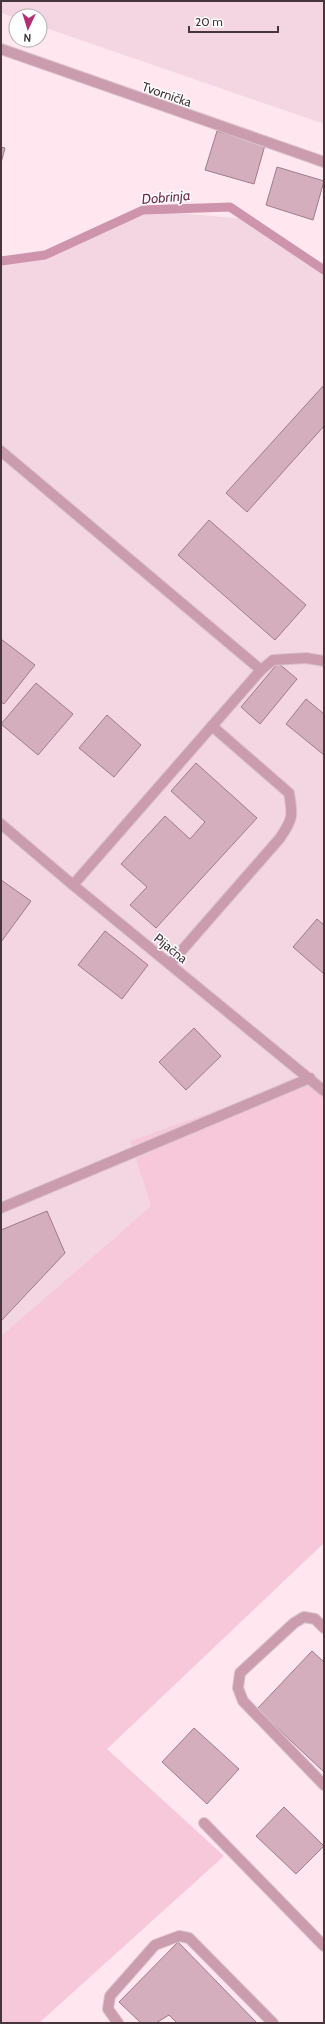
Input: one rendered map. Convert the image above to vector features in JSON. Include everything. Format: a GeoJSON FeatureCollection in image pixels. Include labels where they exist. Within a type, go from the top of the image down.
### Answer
{"type":"FeatureCollection","features":[{"type":"Feature","properties":{"kind":"street","name":"Tvornička"},"geometry":{"type":"LineString","coordinates":[[1,49],[324,162]]}},
{"type":"Feature","properties":{"kind":"street"},"geometry":{"type":"LineString","coordinates":[[1,451],[261,670]]}},
{"type":"Feature","properties":{"kind":"street"},"geometry":{"type":"LineString","coordinates":[[73,885],[261,670],[273,660],[306,658],[324,661]]}},
{"type":"Feature","properties":{"kind":"street"},"geometry":{"type":"LineString","coordinates":[[170,964],[280,838],[291,822],[292,809],[289,793],[212,726]]}},
{"type":"Feature","properties":{"kind":"street","name":"Pijačna"},"geometry":{"type":"LineString","coordinates":[[1,824],[324,1091]]}},
{"type":"Feature","properties":{"kind":"street"},"geometry":{"type":"LineString","coordinates":[[1,1208],[310,1078]]}},
{"type":"Feature","properties":{"kind":"street"},"geometry":{"type":"LineString","coordinates":[[324,1628],[315,1619],[304,1617],[294,1623],[240,1673],[238,1688],[243,1701],[324,1785]]}},
{"type":"Feature","properties":{"kind":"street"},"geometry":{"type":"LineString","coordinates":[[204,1823],[324,1946]]}},
{"type":"Feature","properties":{"kind":"street"},"geometry":{"type":"LineString","coordinates":[[118,2023],[108,2009],[110,1996],[155,1945],[179,1936],[189,1938],[273,2023]]}},
{"type":"Feature","properties":{"kind":"shaded area"},"geometry":{"type":"Polygon","coordinates":[[[1,1],[324,1],[324,124],[48,29],[48,8],[8,8],[8,15],[1,13],[1,1]]]}},
{"type":"Feature","properties":{"kind":"shaded area"},"geometry":{"type":"Polygon","coordinates":[[[143,210],[247,219],[324,270],[324,1093],[130,1141],[151,1206],[1,1336],[1,261],[45,255],[143,210]]]}},
{"type":"Feature","properties":{"kind":"shaded area"},"geometry":{"type":"Polygon","coordinates":[[[307,1078],[324,1093],[324,1543],[107,1749],[224,1856],[39,2023],[1,2023],[1,1336],[151,1206],[130,1141],[307,1078]]]}},
{"type":"Feature","properties":{"kind":"building"},"geometry":{"type":"Polygon","coordinates":[[[217,131],[265,145],[254,184],[205,170],[217,131]]]}},
{"type":"Feature","properties":{"kind":"building"},"geometry":{"type":"Polygon","coordinates":[[[1,147],[5,148],[1,163],[1,147]]]}},
{"type":"Feature","properties":{"kind":"building"},"geometry":{"type":"Polygon","coordinates":[[[277,167],[324,181],[313,220],[266,205],[277,167]]]}},
{"type":"Feature","properties":{"kind":"building"},"geometry":{"type":"Polygon","coordinates":[[[324,385],[324,426],[247,512],[226,493],[324,385]]]}},
{"type":"Feature","properties":{"kind":"building"},"geometry":{"type":"Polygon","coordinates":[[[209,520],[306,605],[275,640],[178,555],[209,520]]]}},
{"type":"Feature","properties":{"kind":"building"},"geometry":{"type":"Polygon","coordinates":[[[1,639],[35,665],[4,704],[1,702],[1,639]]]}},
{"type":"Feature","properties":{"kind":"building"},"geometry":{"type":"Polygon","coordinates":[[[278,663],[297,679],[260,724],[241,707],[278,663]]]}},
{"type":"Feature","properties":{"kind":"building"},"geometry":{"type":"Polygon","coordinates":[[[36,683],[73,714],[38,755],[1,724],[36,683]]]}},
{"type":"Feature","properties":{"kind":"building"},"geometry":{"type":"Polygon","coordinates":[[[306,699],[324,714],[324,755],[286,724],[306,699]]]}},
{"type":"Feature","properties":{"kind":"building"},"geometry":{"type":"Polygon","coordinates":[[[107,715],[141,745],[114,777],[79,748],[107,715]]]}},
{"type":"Feature","properties":{"kind":"building"},"geometry":{"type":"Polygon","coordinates":[[[196,763],[257,818],[156,928],[130,905],[147,887],[121,864],[165,816],[190,839],[205,822],[171,791],[196,763]]]}},
{"type":"Feature","properties":{"kind":"building"},"geometry":{"type":"Polygon","coordinates":[[[1,880],[31,901],[1,942],[1,880]]]}},
{"type":"Feature","properties":{"kind":"building"},"geometry":{"type":"Polygon","coordinates":[[[317,919],[324,925],[324,974],[293,947],[317,919]]]}},
{"type":"Feature","properties":{"kind":"building"},"geometry":{"type":"Polygon","coordinates":[[[105,931],[148,965],[122,999],[78,965],[105,931]]]}},
{"type":"Feature","properties":{"kind":"building"},"geometry":{"type":"Polygon","coordinates":[[[194,1028],[221,1056],[186,1090],[159,1062],[194,1028]]]}},
{"type":"Feature","properties":{"kind":"building"},"geometry":{"type":"Polygon","coordinates":[[[47,1211],[65,1253],[1,1321],[1,1230],[47,1211]]]}},
{"type":"Feature","properties":{"kind":"building"},"geometry":{"type":"Polygon","coordinates":[[[312,1651],[324,1662],[324,1772],[257,1709],[312,1651]]]}},
{"type":"Feature","properties":{"kind":"building"},"geometry":{"type":"Polygon","coordinates":[[[194,1728],[239,1769],[207,1804],[162,1762],[194,1728]]]}},
{"type":"Feature","properties":{"kind":"building"},"geometry":{"type":"Polygon","coordinates":[[[284,1807],[324,1846],[296,1874],[256,1836],[284,1807]]]}},
{"type":"Feature","properties":{"kind":"building"},"geometry":{"type":"Polygon","coordinates":[[[178,1942],[257,2023],[177,2023],[169,2015],[156,2023],[141,2023],[119,2002],[178,1942]]]}},
{"type":"Feature","properties":{"kind":"waterway","name":"Dobrinja"},"geometry":{"type":"LineString","coordinates":[[1,261],[45,255],[143,210],[230,207],[324,270]]}}]}
